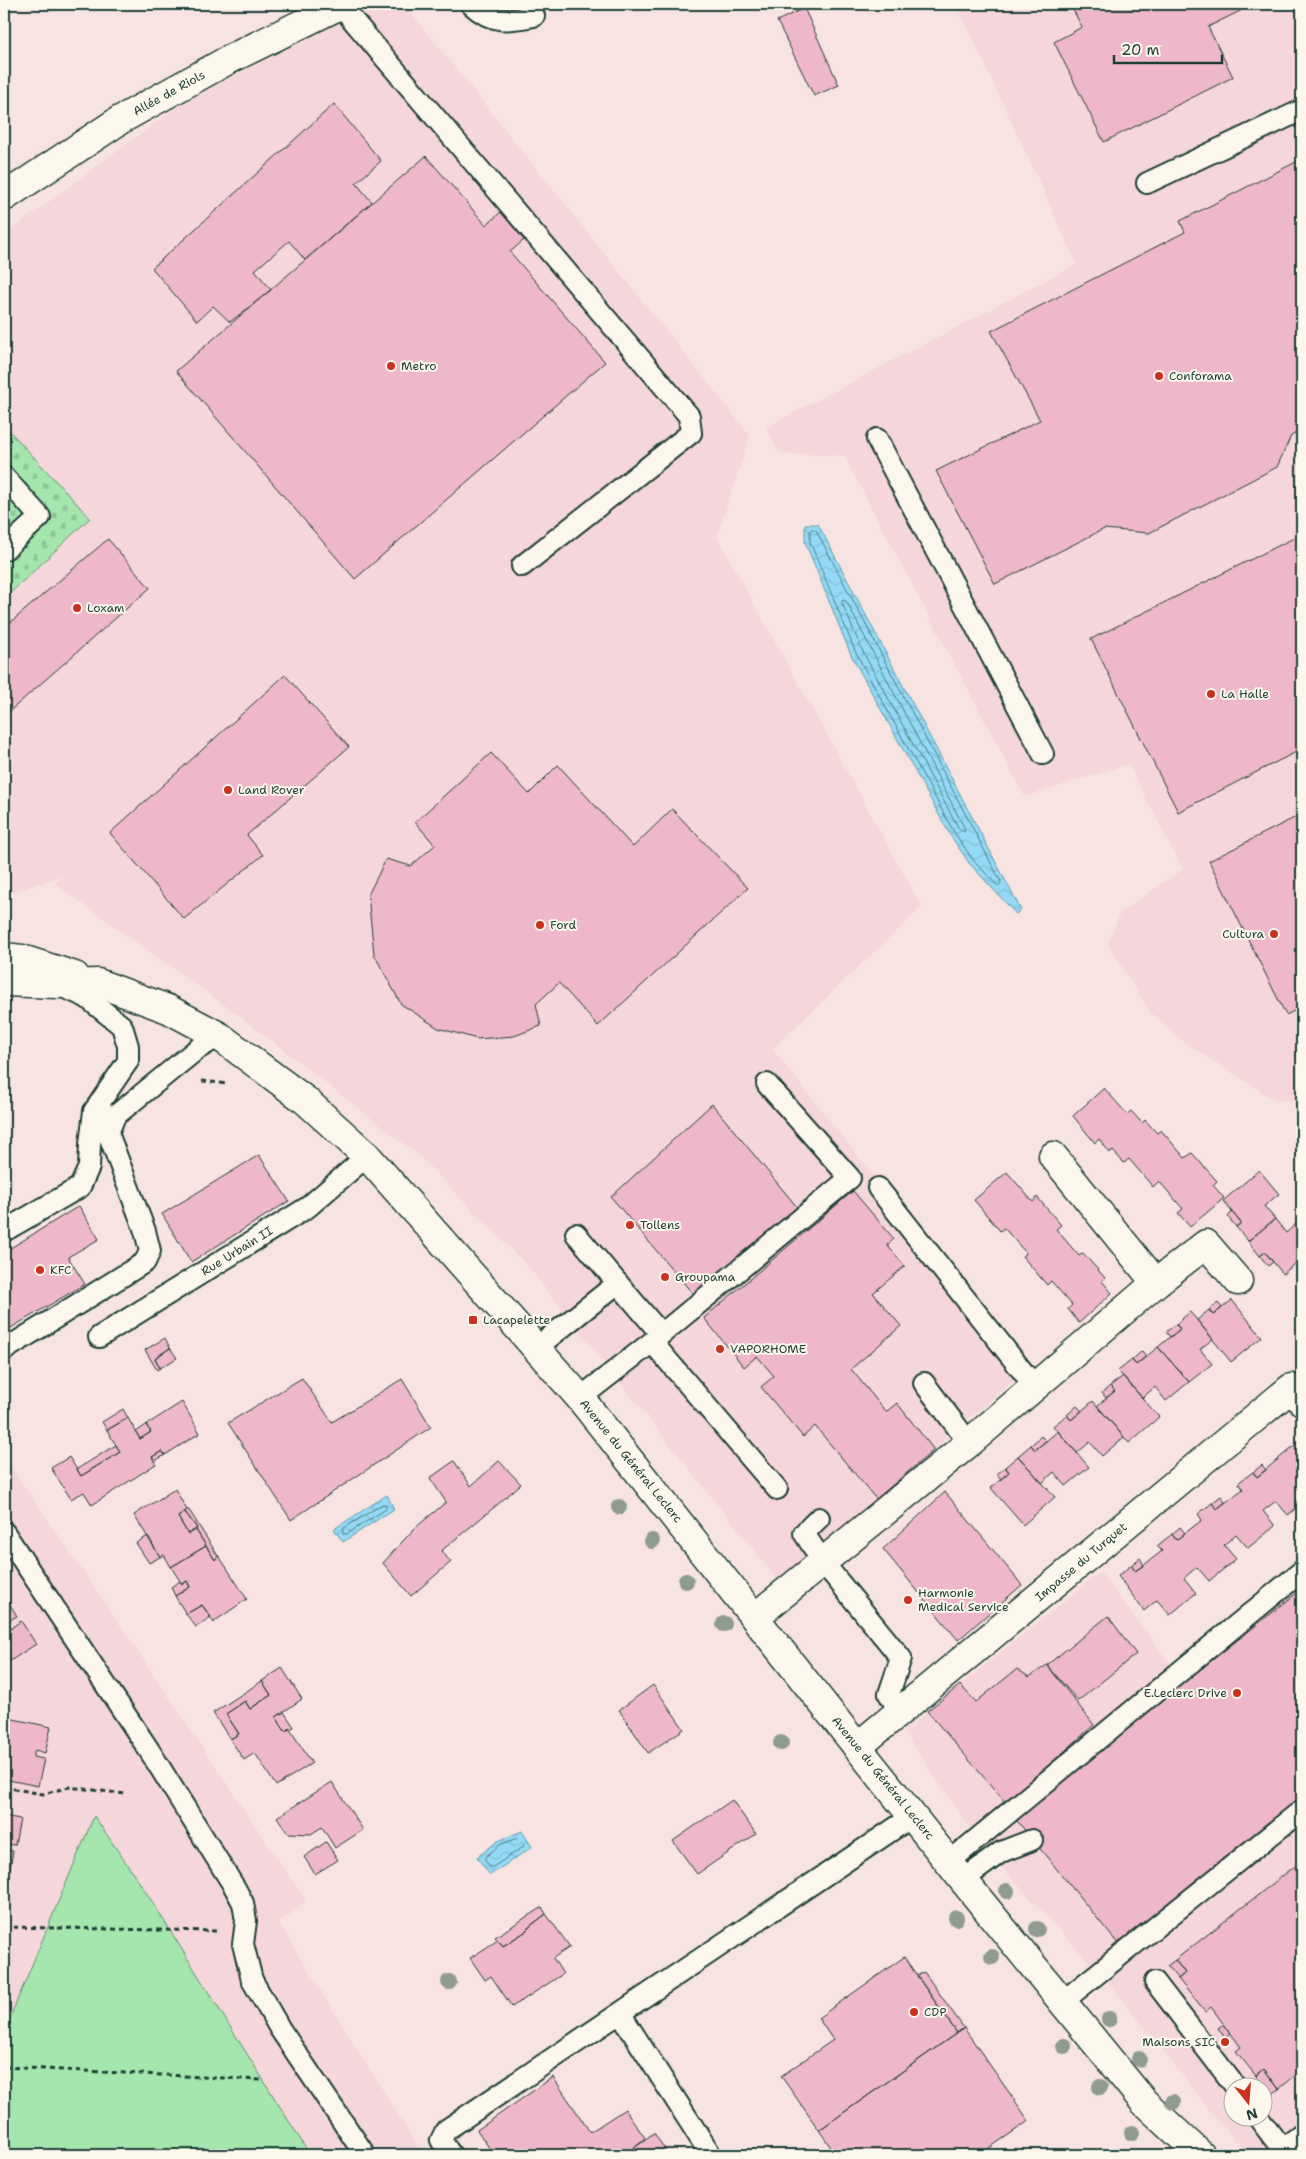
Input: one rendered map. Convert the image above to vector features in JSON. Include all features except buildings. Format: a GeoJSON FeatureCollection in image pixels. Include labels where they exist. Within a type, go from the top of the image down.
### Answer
{"type":"FeatureCollection","features":[{"type":"Feature","properties":{"kind":"street","name":"Allée de Riols"},"geometry":{"type":"LineString","coordinates":[[4,177],[109,106],[221,44],[304,4]]}},
{"type":"Feature","properties":{"kind":"street","name":"Allée de Riols"},"geometry":{"type":"LineString","coordinates":[[4,197],[120,120],[230,59],[342,4]]}},
{"type":"Feature","properties":{"kind":"street"},"geometry":{"type":"LineString","coordinates":[[4,957],[22,959],[98,983]]}},
{"type":"Feature","properties":{"kind":"street","name":"Avenue du Général Leclerc"},"geometry":{"type":"LineString","coordinates":[[4,982],[98,983],[168,1009],[219,1036],[305,1100],[367,1156],[580,1398],[956,1871],[1144,2102],[1202,2155]]}},
{"type":"Feature","properties":{"kind":"street"},"geometry":{"type":"LineString","coordinates":[[1053,1156],[1156,1283]]}},
{"type":"Feature","properties":{"kind":"street"},"geometry":{"type":"LineString","coordinates":[[755,1617],[969,1442],[1156,1283],[1206,1244],[1238,1281]]}},
{"type":"Feature","properties":{"kind":"street","name":"Impasse du Turquet"},"geometry":{"type":"LineString","coordinates":[[857,1747],[1290,1388],[1302,1401]]}},
{"type":"Feature","properties":{"kind":"street","name":"Avenue du Général Leclerc"},"geometry":{"type":"LineString","coordinates":[[1144,2102],[1172,2155]]}},
{"type":"Feature","properties":{"kind":"lane"},"geometry":{"type":"LineString","coordinates":[[342,4],[351,18],[689,416],[691,433],[522,566]]}},
{"type":"Feature","properties":{"kind":"lane"},"geometry":{"type":"LineString","coordinates":[[472,4],[481,14],[498,20],[534,16]]}},
{"type":"Feature","properties":{"kind":"lane"},"geometry":{"type":"LineString","coordinates":[[1147,183],[1302,110]]}},
{"type":"Feature","properties":{"kind":"lane"},"geometry":{"type":"LineString","coordinates":[[877,439],[1043,754]]}},
{"type":"Feature","properties":{"kind":"lane"},"geometry":{"type":"LineString","coordinates":[[4,477],[40,518],[4,550]]}},
{"type":"Feature","properties":{"kind":"lane"},"geometry":{"type":"LineString","coordinates":[[4,1231],[80,1187],[89,1167],[94,1112],[128,1061],[128,1046],[122,1026],[93,1002],[57,984]]}},
{"type":"Feature","properties":{"kind":"lane"},"geometry":{"type":"LineString","coordinates":[[4,1350],[145,1262],[150,1251],[145,1231],[108,1133],[115,1116],[196,1050],[219,1036]]}},
{"type":"Feature","properties":{"kind":"lane"},"geometry":{"type":"LineString","coordinates":[[580,1398],[850,1178],[767,1084]]}},
{"type":"Feature","properties":{"kind":"lane"},"geometry":{"type":"LineString","coordinates":[[94,1112],[115,1116]]}},
{"type":"Feature","properties":{"kind":"lane","name":"Rue Urbain II"},"geometry":{"type":"LineString","coordinates":[[99,1338],[308,1207],[367,1156]]}},
{"type":"Feature","properties":{"kind":"lane"},"geometry":{"type":"LineString","coordinates":[[878,1188],[1035,1387]]}},
{"type":"Feature","properties":{"kind":"lane"},"geometry":{"type":"LineString","coordinates":[[576,1234],[618,1283],[656,1338],[777,1489]]}},
{"type":"Feature","properties":{"kind":"lane"},"geometry":{"type":"LineString","coordinates":[[536,1348],[618,1283]]}},
{"type":"Feature","properties":{"kind":"lane"},"geometry":{"type":"LineString","coordinates":[[924,1382],[969,1442]]}},
{"type":"Feature","properties":{"kind":"lane"},"geometry":{"type":"LineString","coordinates":[[819,1518],[804,1533],[822,1561],[901,1658],[889,1694],[900,1712]]}},
{"type":"Feature","properties":{"kind":"lane"},"geometry":{"type":"LineString","coordinates":[[4,1532],[149,1750],[235,1888],[243,1904],[246,1921],[243,1944],[252,1980],[280,2029],[365,2155]]}},
{"type":"Feature","properties":{"kind":"lane"},"geometry":{"type":"LineString","coordinates":[[956,1871],[1302,1571]]}},
{"type":"Feature","properties":{"kind":"lane"},"geometry":{"type":"LineString","coordinates":[[1062,2002],[1145,1930],[1302,1810]]}},
{"type":"Feature","properties":{"kind":"lane"},"geometry":{"type":"LineString","coordinates":[[451,2155],[441,2140],[446,2130],[913,1816]]}},
{"type":"Feature","properties":{"kind":"lane"},"geometry":{"type":"LineString","coordinates":[[956,1871],[1032,1840]]}},
{"type":"Feature","properties":{"kind":"lane"},"geometry":{"type":"LineString","coordinates":[[1155,1982],[1226,2076]]}},
{"type":"Feature","properties":{"kind":"lane"},"geometry":{"type":"LineString","coordinates":[[620,2013],[711,2155]]}},
{"type":"Feature","properties":{"kind":"lane"},"geometry":{"type":"LineString","coordinates":[[1265,2126],[1282,2152],[1302,2134]]}},
{"type":"Feature","properties":{"kind":"path"},"geometry":{"type":"LineString","coordinates":[[172,1069],[205,1082],[234,1085]]}},
{"type":"Feature","properties":{"kind":"path"},"geometry":{"type":"LineString","coordinates":[[4,1787],[43,1794],[69,1787],[126,1794]]}},
{"type":"Feature","properties":{"kind":"path"},"geometry":{"type":"LineString","coordinates":[[4,1927],[203,1930]]}},
{"type":"Feature","properties":{"kind":"path"},"geometry":{"type":"LineString","coordinates":[[4,2067],[263,2080]]}},
{"type":"Feature","properties":{"kind":"path"},"geometry":{"type":"LineString","coordinates":[[264,2155],[271,2151]]}},
{"type":"Feature","properties":{"kind":"shaded area"},"geometry":{"type":"Polygon","coordinates":[[[371,4],[404,4],[750,435],[717,537],[922,907],[772,1049],[1029,1367],[780,1583],[528,1267],[417,1154],[234,1012],[55,884],[64,875],[4,895],[4,599],[90,518],[4,425],[4,235],[179,105],[371,4]]]}},
{"type":"Feature","properties":{"kind":"shaded area"},"geometry":{"type":"Polygon","coordinates":[[[957,4],[1302,4],[1302,1108],[1298,1100],[1275,1100],[1185,1043],[1150,1012],[1108,944],[1120,913],[1183,869],[1128,764],[1025,797],[844,456],[779,453],[766,427],[1077,264],[957,4]]]}},
{"type":"Feature","properties":{"kind":"shaded area"},"geometry":{"type":"Polygon","coordinates":[[[4,1457],[123,1629],[306,1901],[279,1923],[423,2155],[4,2155],[4,1457]]]}},
{"type":"Feature","properties":{"kind":"shaded area"},"geometry":{"type":"Polygon","coordinates":[[[1302,1562],[1302,2155],[1249,2155],[1222,2126],[1116,1991],[1006,1872],[965,1821],[903,1731],[1100,1572],[1171,1665],[1302,1562]]]}},
{"type":"Feature","properties":{"kind":"green space"},"geometry":{"type":"Polygon","coordinates":[[[4,425],[90,518],[4,599],[4,425]]]}},
{"type":"Feature","properties":{"kind":"green space"},"geometry":{"type":"Polygon","coordinates":[[[94,1816],[148,1895],[310,2155],[4,2155],[4,2032],[94,1816]]]}},
{"type":"Feature","properties":{"kind":"water"},"geometry":{"type":"Polygon","coordinates":[[[805,524],[818,524],[1021,910],[1016,914],[969,863],[950,835],[851,655],[805,542],[805,524]]]}},
{"type":"Feature","properties":{"kind":"water"},"geometry":{"type":"Polygon","coordinates":[[[387,1495],[394,1509],[343,1542],[334,1529],[387,1495]]]}},
{"type":"Feature","properties":{"kind":"water"},"geometry":{"type":"Polygon","coordinates":[[[522,1831],[532,1847],[490,1875],[477,1857],[498,1841],[522,1831]]]}},
{"type":"Feature","properties":{"kind":"place","name":"Metro"},"geometry":{"type":"Point","coordinates":[391,366]}},
{"type":"Feature","properties":{"kind":"place","name":"Conforama"},"geometry":{"type":"Point","coordinates":[1159,376]}},
{"type":"Feature","properties":{"kind":"place","name":"Loxam"},"geometry":{"type":"Point","coordinates":[77,608]}},
{"type":"Feature","properties":{"kind":"place","name":"La Halle"},"geometry":{"type":"Point","coordinates":[1211,694]}},
{"type":"Feature","properties":{"kind":"place","name":"Land Rover"},"geometry":{"type":"Point","coordinates":[228,790]}},
{"type":"Feature","properties":{"kind":"place","name":"Ford"},"geometry":{"type":"Point","coordinates":[540,925]}},
{"type":"Feature","properties":{"kind":"place","name":"Cultura"},"geometry":{"type":"Point","coordinates":[1274,934]}},
{"type":"Feature","properties":{"kind":"place","name":"Tollens"},"geometry":{"type":"Point","coordinates":[630,1225]}},
{"type":"Feature","properties":{"kind":"place","name":"KFC"},"geometry":{"type":"Point","coordinates":[40,1270]}},
{"type":"Feature","properties":{"kind":"place","name":"Groupama"},"geometry":{"type":"Point","coordinates":[665,1277]}},
{"type":"Feature","properties":{"kind":"place","name":"Lacapelette"},"geometry":{"type":"Point","coordinates":[473,1320]}},
{"type":"Feature","properties":{"kind":"place","name":"VAPORHOME"},"geometry":{"type":"Point","coordinates":[720,1349]}},
{"type":"Feature","properties":{"kind":"place","name":"Harmonie Medical Service"},"geometry":{"type":"Point","coordinates":[908,1600]}},
{"type":"Feature","properties":{"kind":"place","name":"E.Leclerc Drive"},"geometry":{"type":"Point","coordinates":[1237,1693]}},
{"type":"Feature","properties":{"kind":"place","name":"CDP"},"geometry":{"type":"Point","coordinates":[914,2012]}},
{"type":"Feature","properties":{"kind":"place","name":"Maisons SIC"},"geometry":{"type":"Point","coordinates":[1225,2042]}}]}
